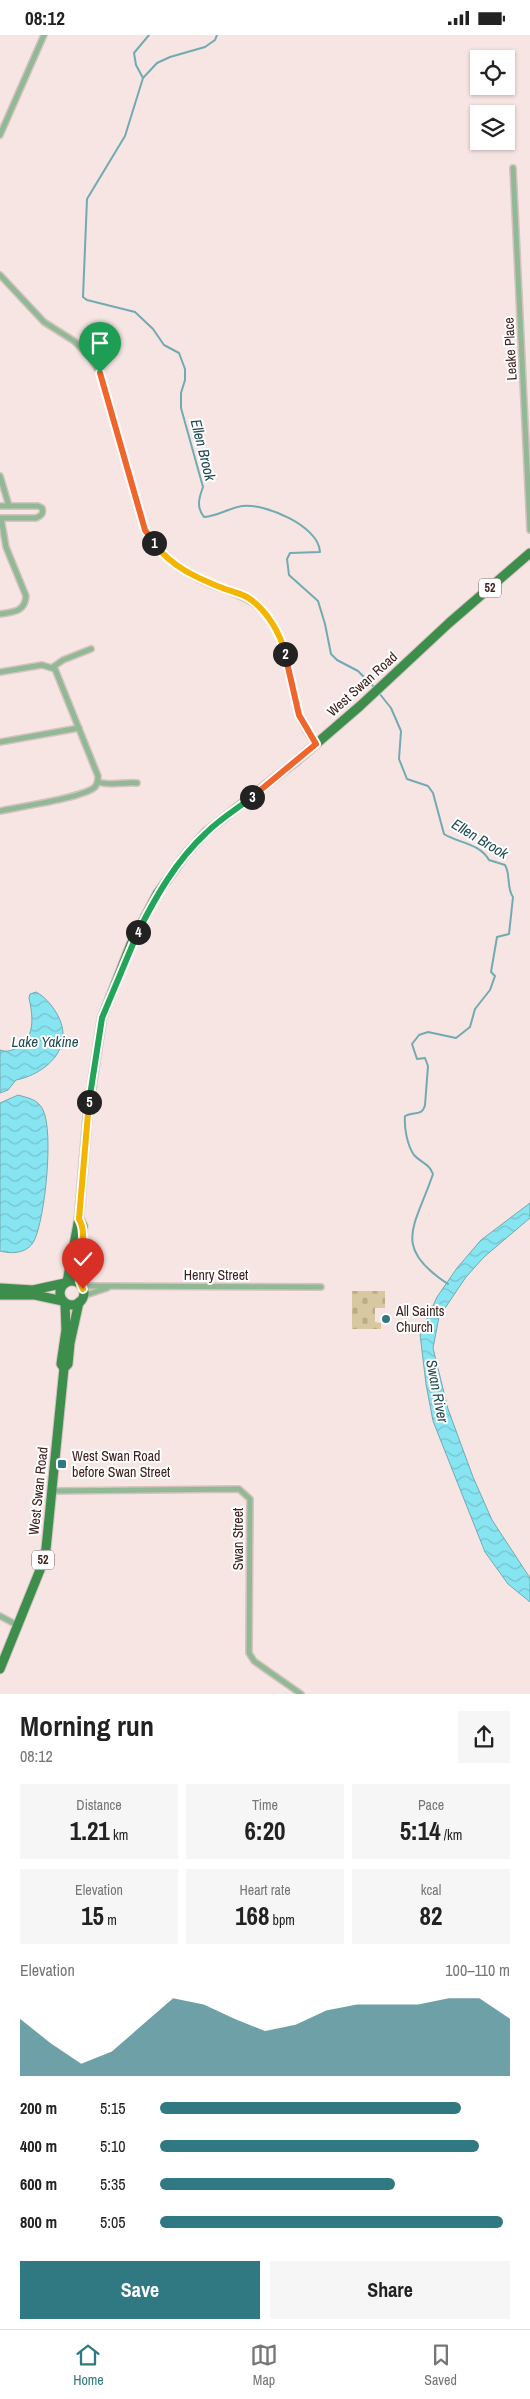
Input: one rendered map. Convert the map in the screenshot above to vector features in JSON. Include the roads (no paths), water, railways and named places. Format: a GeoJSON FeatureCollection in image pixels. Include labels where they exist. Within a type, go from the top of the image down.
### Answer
{"type":"FeatureCollection","features":[{"type":"Feature","properties":{"kind":"main road","name":"West Swan Road"},"geometry":{"type":"LineString","coordinates":[[66,1282],[79,1219],[82,1162],[96,1045],[102,1018],[132,944],[157,894],[186,854],[206,832],[316,744],[398,672],[449,623],[530,553]]}},
{"type":"Feature","properties":{"kind":"main road","name":"West Swan Road"},"geometry":{"type":"LineString","coordinates":[[79,1219],[83,1226],[79,1268],[81,1285]]}},
{"type":"Feature","properties":{"kind":"main road"},"geometry":{"type":"LineString","coordinates":[[0,1288],[33,1290],[74,1281],[81,1285]]}},
{"type":"Feature","properties":{"kind":"main road","name":"52"},"geometry":{"type":"LineString","coordinates":[[64,1302],[60,1294],[66,1282]]}},
{"type":"Feature","properties":{"kind":"main road","name":"52"},"geometry":{"type":"LineString","coordinates":[[81,1285],[81,1299]]}},
{"type":"Feature","properties":{"kind":"main road"},"geometry":{"type":"LineString","coordinates":[[0,1295],[35,1295],[72,1305],[81,1299]]}},
{"type":"Feature","properties":{"kind":"main road","name":"West Swan Road"},"geometry":{"type":"LineString","coordinates":[[64,1368],[68,1365],[70,1343],[81,1299]]}},
{"type":"Feature","properties":{"kind":"main road","name":"West Swan Road"},"geometry":{"type":"LineString","coordinates":[[0,1669],[44,1556],[53,1491],[64,1368],[61,1363],[66,1330],[64,1302]]}},
{"type":"Feature","properties":{"kind":"street"},"geometry":{"type":"LineString","coordinates":[[0,135],[44,35]]}},
{"type":"Feature","properties":{"kind":"street","name":"Leake Place"},"geometry":{"type":"LineString","coordinates":[[513,167],[530,530]]}},
{"type":"Feature","properties":{"kind":"street"},"geometry":{"type":"LineString","coordinates":[[0,275],[44,322],[74,341],[90,357],[100,373],[145,530],[159,550],[198,579],[250,599],[272,623],[284,646],[299,715],[316,744]]}},
{"type":"Feature","properties":{"kind":"street"},"geometry":{"type":"LineString","coordinates":[[0,476],[9,506]]}},
{"type":"Feature","properties":{"kind":"street"},"geometry":{"type":"LineString","coordinates":[[0,506],[38,506],[42,508],[43,512],[41,516],[36,518],[0,518],[6,547],[26,596],[25,604],[19,611],[0,614]]}},
{"type":"Feature","properties":{"kind":"street"},"geometry":{"type":"LineString","coordinates":[[0,673],[42,665],[53,667],[63,660],[92,649]]}},
{"type":"Feature","properties":{"kind":"street"},"geometry":{"type":"LineString","coordinates":[[0,811],[66,797],[94,787],[98,782],[98,776],[53,667]]}},
{"type":"Feature","properties":{"kind":"street"},"geometry":{"type":"LineString","coordinates":[[0,741],[79,728]]}},
{"type":"Feature","properties":{"kind":"street"},"geometry":{"type":"LineString","coordinates":[[98,782],[105,785],[122,781],[136,783]]}},
{"type":"Feature","properties":{"kind":"street","name":"Henry Street"},"geometry":{"type":"LineString","coordinates":[[81,1285],[112,1287],[321,1287]]}},
{"type":"Feature","properties":{"kind":"street","name":"Henry Street"},"geometry":{"type":"LineString","coordinates":[[81,1299],[112,1287]]}},
{"type":"Feature","properties":{"kind":"street","name":"Swan Street"},"geometry":{"type":"LineString","coordinates":[[53,1491],[238,1489],[250,1499],[249,1653],[254,1661],[301,1694]]}},
{"type":"Feature","properties":{"kind":"street"},"geometry":{"type":"LineString","coordinates":[[0,1616],[17,1625]]}},
{"type":"Feature","properties":{"kind":"water","name":"Lake Yakine"},"geometry":{"type":"Polygon","coordinates":[[[36,992],[48,1001],[57,1014],[62,1026],[63,1037],[60,1048],[55,1057],[38,1072],[16,1080],[8,1090],[0,1093],[0,1050],[8,1051],[15,1049],[27,1040],[32,1020],[29,998],[30,994],[36,992]]]}},
{"type":"Feature","properties":{"kind":"water"},"geometry":{"type":"Polygon","coordinates":[[[18,1095],[36,1101],[43,1110],[48,1137],[47,1175],[42,1214],[34,1241],[23,1251],[9,1253],[0,1251],[0,1103],[18,1095]]]}},
{"type":"Feature","properties":{"kind":"water","name":"Swan River"},"geometry":{"type":"Polygon","coordinates":[[[530,1203],[530,1218],[484,1257],[466,1277],[439,1317],[433,1348],[448,1409],[473,1477],[492,1520],[530,1578],[530,1602],[508,1584],[485,1552],[433,1421],[420,1334],[437,1297],[457,1268],[481,1240],[530,1203]]]}},
{"type":"Feature","properties":{"kind":"waterway"},"geometry":{"type":"LineString","coordinates":[[143,78],[136,65],[134,53],[149,35]]}},
{"type":"Feature","properties":{"kind":"waterway","name":"Ellen Brook"},"geometry":{"type":"LineString","coordinates":[[217,35],[215,40],[205,47],[170,57],[157,63],[143,78],[125,136],[87,199],[83,297],[87,300],[135,312],[153,329],[164,345],[179,353],[185,369],[185,380],[181,393],[181,408],[203,487],[199,502],[201,513],[204,517],[242,506],[264,508],[289,518],[311,533],[317,542],[320,552],[290,553],[287,559],[289,575],[318,601],[331,654],[337,660],[358,671],[374,687]]}},
{"type":"Feature","properties":{"kind":"waterway","name":"Ellen Brook"},"geometry":{"type":"LineString","coordinates":[[379,693],[391,708],[401,731],[399,759],[407,779],[428,786],[433,793],[444,834],[480,850],[489,860],[505,865],[513,897],[509,934],[497,937],[491,972],[495,976],[490,990],[475,1009],[470,1027],[456,1038],[428,1032],[419,1035],[412,1044],[417,1059],[425,1058],[428,1066],[424,1109],[405,1116],[406,1131],[414,1155],[427,1165],[433,1174],[415,1222],[412,1235],[413,1247],[419,1259],[430,1271],[448,1284]]}},
{"type":"Feature","properties":{"kind":"place","name":"All Saints Church"},"geometry":{"type":"Point","coordinates":[386,1319]}},
{"type":"Feature","properties":{"kind":"place","name":"West Swan Road before Swan Street"},"geometry":{"type":"Point","coordinates":[62,1464]}}]}
